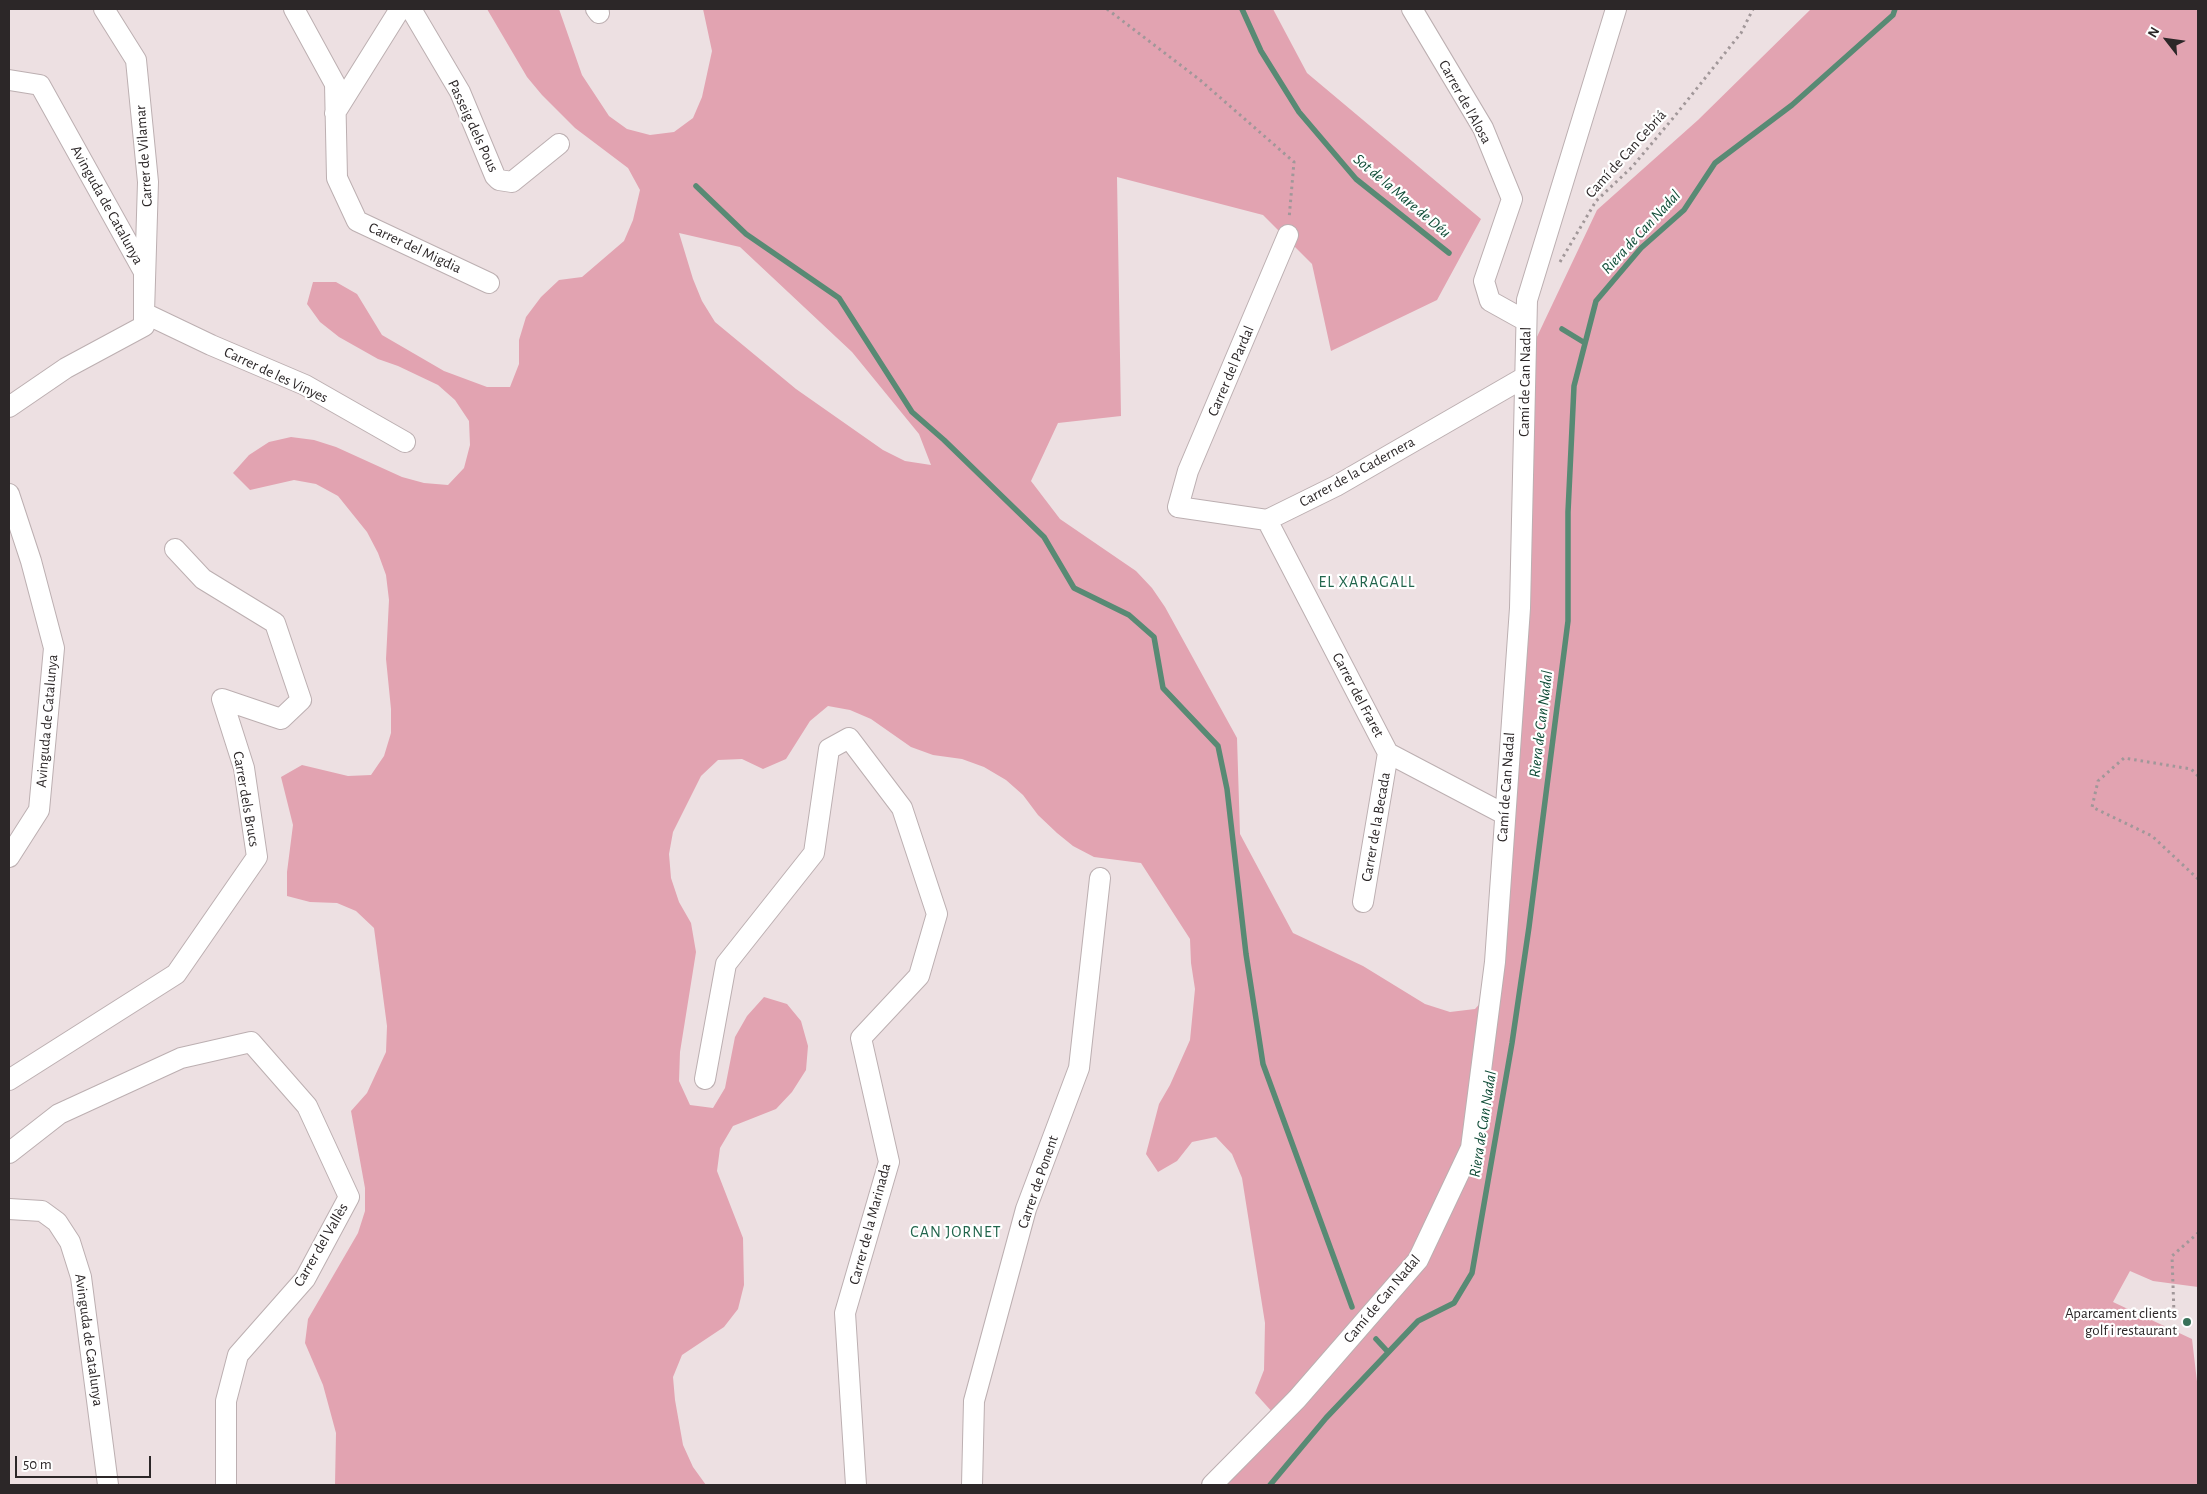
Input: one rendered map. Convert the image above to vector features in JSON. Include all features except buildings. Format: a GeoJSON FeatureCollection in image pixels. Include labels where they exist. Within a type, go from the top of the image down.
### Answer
{"type":"FeatureCollection","features":[{"type":"Feature","properties":{"kind":"street","name":"Carrer de Vilamar"},"geometry":{"type":"LineString","coordinates":[[104,9],[136,60],[148,182],[144,312]]}},
{"type":"Feature","properties":{"kind":"street","name":"Carrer del Migdia"},"geometry":{"type":"LineString","coordinates":[[294,9],[335,84],[337,178],[357,221],[489,283]]}},
{"type":"Feature","properties":{"kind":"street"},"geometry":{"type":"LineString","coordinates":[[335,113],[400,9]]}},
{"type":"Feature","properties":{"kind":"street","name":"Passeig dels Pous"},"geometry":{"type":"LineString","coordinates":[[411,9],[460,92],[495,176],[500,180],[512,182],[559,144]]}},
{"type":"Feature","properties":{"kind":"street","name":"Carrer de l'Alosa"},"geometry":{"type":"LineString","coordinates":[[1412,9],[1483,128],[1512,199],[1484,281],[1490,301],[1526,322]]}},
{"type":"Feature","properties":{"kind":"street","name":"Camí de Can Nadal"},"geometry":{"type":"LineString","coordinates":[[1212,1485],[1297,1399],[1418,1260],[1471,1148],[1495,962],[1520,608],[1527,300],[1616,9]]}},
{"type":"Feature","properties":{"kind":"street","name":"Avinguda de Catalunya"},"geometry":{"type":"LineString","coordinates":[[9,80],[40,85],[144,272],[144,326],[66,368],[9,407]]}},
{"type":"Feature","properties":{"kind":"street","name":"Carrer del Pardal"},"geometry":{"type":"LineString","coordinates":[[1267,520],[1178,507],[1188,471],[1288,235]]}},
{"type":"Feature","properties":{"kind":"street","name":"Carrer de les Vinyes"},"geometry":{"type":"LineString","coordinates":[[144,312],[211,345],[305,385],[405,442]]}},
{"type":"Feature","properties":{"kind":"street","name":"Carrer de la Cadernera"},"geometry":{"type":"LineString","coordinates":[[1267,520],[1336,486],[1525,377]]}},
{"type":"Feature","properties":{"kind":"street","name":"Avinguda de Catalunya"},"geometry":{"type":"LineString","coordinates":[[9,494],[54,648],[39,810],[9,857]]}},
{"type":"Feature","properties":{"kind":"street","name":"Carrer del Fraret"},"geometry":{"type":"LineString","coordinates":[[1267,520],[1388,753],[1504,814]]}},
{"type":"Feature","properties":{"kind":"street","name":"Carrer dels Brucs"},"geometry":{"type":"LineString","coordinates":[[9,1080],[176,974],[257,857],[244,768],[222,700],[281,719],[300,700],[275,623],[203,579],[175,549]]}},
{"type":"Feature","properties":{"kind":"street","name":"Carrer de la Marinada"},"geometry":{"type":"LineString","coordinates":[[705,1079],[726,964],[814,853],[829,749],[850,738],[902,808],[937,914],[919,976],[862,1038],[889,1162],[845,1312],[856,1485]]}},
{"type":"Feature","properties":{"kind":"street","name":"Carrer de la Becada"},"geometry":{"type":"LineString","coordinates":[[1363,902],[1388,753]]}},
{"type":"Feature","properties":{"kind":"street","name":"Carrer de Ponent"},"geometry":{"type":"LineString","coordinates":[[972,1485],[974,1400],[1026,1209],[1080,1068],[1100,878]]}},
{"type":"Feature","properties":{"kind":"street","name":"Carrer del Vallès"},"geometry":{"type":"LineString","coordinates":[[9,1152],[59,1114],[181,1058],[251,1042],[307,1106],[349,1197],[305,1279],[238,1356],[226,1401],[226,1485]]}},
{"type":"Feature","properties":{"kind":"street","name":"Avinguda de Catalunya"},"geometry":{"type":"LineString","coordinates":[[9,1209],[42,1212],[57,1222],[70,1242],[81,1277],[108,1485]]}},
{"type":"Feature","properties":{"kind":"path"},"geometry":{"type":"LineString","coordinates":[[1107,9],[1200,80],[1294,162],[1288,235]]}},
{"type":"Feature","properties":{"kind":"path","name":"Camí de Can Cebriá"},"geometry":{"type":"LineString","coordinates":[[1559,263],[1596,201],[1632,167],[1674,117],[1741,33],[1753,9]]}},
{"type":"Feature","properties":{"kind":"path"},"geometry":{"type":"LineString","coordinates":[[2198,776],[2191,769],[2124,758],[2098,781],[2092,807],[2152,836],[2198,879]]}},
{"type":"Feature","properties":{"kind":"path"},"geometry":{"type":"LineString","coordinates":[[2174,1314],[2172,1256],[2198,1232]]}},
{"type":"Feature","properties":{"kind":"shaded area"},"geometry":{"type":"Polygon","coordinates":[[[487,9],[559,9],[582,75],[609,116],[627,129],[650,135],[674,132],[693,118],[702,97],[712,51],[703,9],[1273,9],[1307,73],[1481,219],[1437,300],[1331,351],[1312,264],[1263,215],[1117,177],[1121,416],[1058,423],[1031,481],[1060,519],[1136,571],[1152,588],[1165,607],[1237,738],[1240,834],[1293,933],[1363,966],[1425,1004],[1450,1012],[1475,1009],[1493,989],[1502,948],[1531,584],[1535,341],[1597,210],[1698,120],[1811,9],[2198,9],[2198,1287],[2153,1281],[2130,1271],[2113,1302],[2192,1339],[2198,1390],[2198,1485],[1226,1485],[1284,1425],[1255,1393],[1264,1370],[1265,1323],[1242,1178],[1232,1154],[1216,1137],[1192,1142],[1177,1161],[1158,1172],[1146,1154],[1159,1104],[1170,1085],[1190,1040],[1195,989],[1190,939],[1141,863],[1094,857],[1073,846],[1057,833],[1038,815],[1023,795],[1006,780],[984,767],[962,759],[933,755],[911,747],[871,719],[850,710],[828,706],[810,721],[786,759],[763,769],[742,759],[718,760],[701,776],[673,832],[669,854],[671,878],[679,902],[691,923],[696,952],[680,1052],[679,1081],[690,1105],[713,1108],[725,1088],[735,1037],[747,1016],[764,997],[787,1004],[801,1021],[808,1046],[806,1070],[792,1092],[776,1109],[733,1126],[720,1148],[717,1171],[743,1238],[744,1285],[738,1309],[724,1327],[682,1355],[673,1377],[683,1445],[693,1467],[706,1485],[335,1485],[336,1433],[323,1385],[305,1343],[308,1319],[358,1233],[365,1211],[365,1188],[351,1111],[367,1093],[386,1052],[387,1026],[374,928],[356,911],[337,903],[310,902],[287,896],[287,872],[293,825],[281,777],[302,765],[348,776],[371,775],[384,756],[391,733],[391,709],[386,659],[389,600],[386,575],[378,553],[367,532],[338,496],[316,484],[294,480],[250,490],[233,473],[249,455],[269,442],[291,437],[314,440],[336,447],[402,477],[424,483],[448,485],[464,468],[470,445],[469,421],[455,400],[438,385],[398,366],[378,359],[339,337],[320,322],[307,304],[313,282],[336,282],[357,294],[382,335],[444,371],[487,387],[510,387],[519,364],[519,340],[526,317],[541,297],[559,280],[582,277],[624,241],[633,220],[640,190],[628,168],[575,128],[527,77],[487,9]],[[679,233],[693,279],[702,301],[715,322],[796,389],[883,450],[905,461],[931,465],[919,434],[852,352],[740,247],[679,233]]]}},
{"type":"Feature","properties":{"kind":"waterway","name":"Sot de la Mare de Déu"},"geometry":{"type":"LineString","coordinates":[[1242,9],[1261,51],[1299,112],[1356,179],[1449,253]]}},
{"type":"Feature","properties":{"kind":"waterway","name":"Riera de Can Nadal"},"geometry":{"type":"LineString","coordinates":[[1270,1485],[1326,1418],[1418,1321],[1454,1303],[1472,1273],[1512,1043],[1529,927],[1568,621],[1568,512],[1574,386],[1596,301],[1641,248],[1684,210],[1715,163],[1792,105],[1893,15],[1895,9]]}},
{"type":"Feature","properties":{"kind":"waterway"},"geometry":{"type":"LineString","coordinates":[[696,186],[746,234],[839,298],[912,412],[944,440],[1044,537],[1074,588],[1129,615],[1154,637],[1163,688],[1218,746],[1227,789],[1246,954],[1263,1064],[1352,1307]]}},
{"type":"Feature","properties":{"kind":"waterway","name":"Sot de la Mare de Déu"},"geometry":{"type":"LineString","coordinates":[[1562,329],[1585,343]]}},
{"type":"Feature","properties":{"kind":"waterway"},"geometry":{"type":"LineString","coordinates":[[1376,1339],[1388,1352]]}},
{"type":"Feature","properties":{"kind":"place","name":"Aparcament clients golf i restaurant"},"geometry":{"type":"Point","coordinates":[2187,1322]}},
{"type":"Feature","properties":{"kind":"district","name":"EL XARAGALL"},"geometry":{"type":"Point","coordinates":[1367,582]}},
{"type":"Feature","properties":{"kind":"district","name":"CAN JORNET"},"geometry":{"type":"Point","coordinates":[956,1232]}}]}
